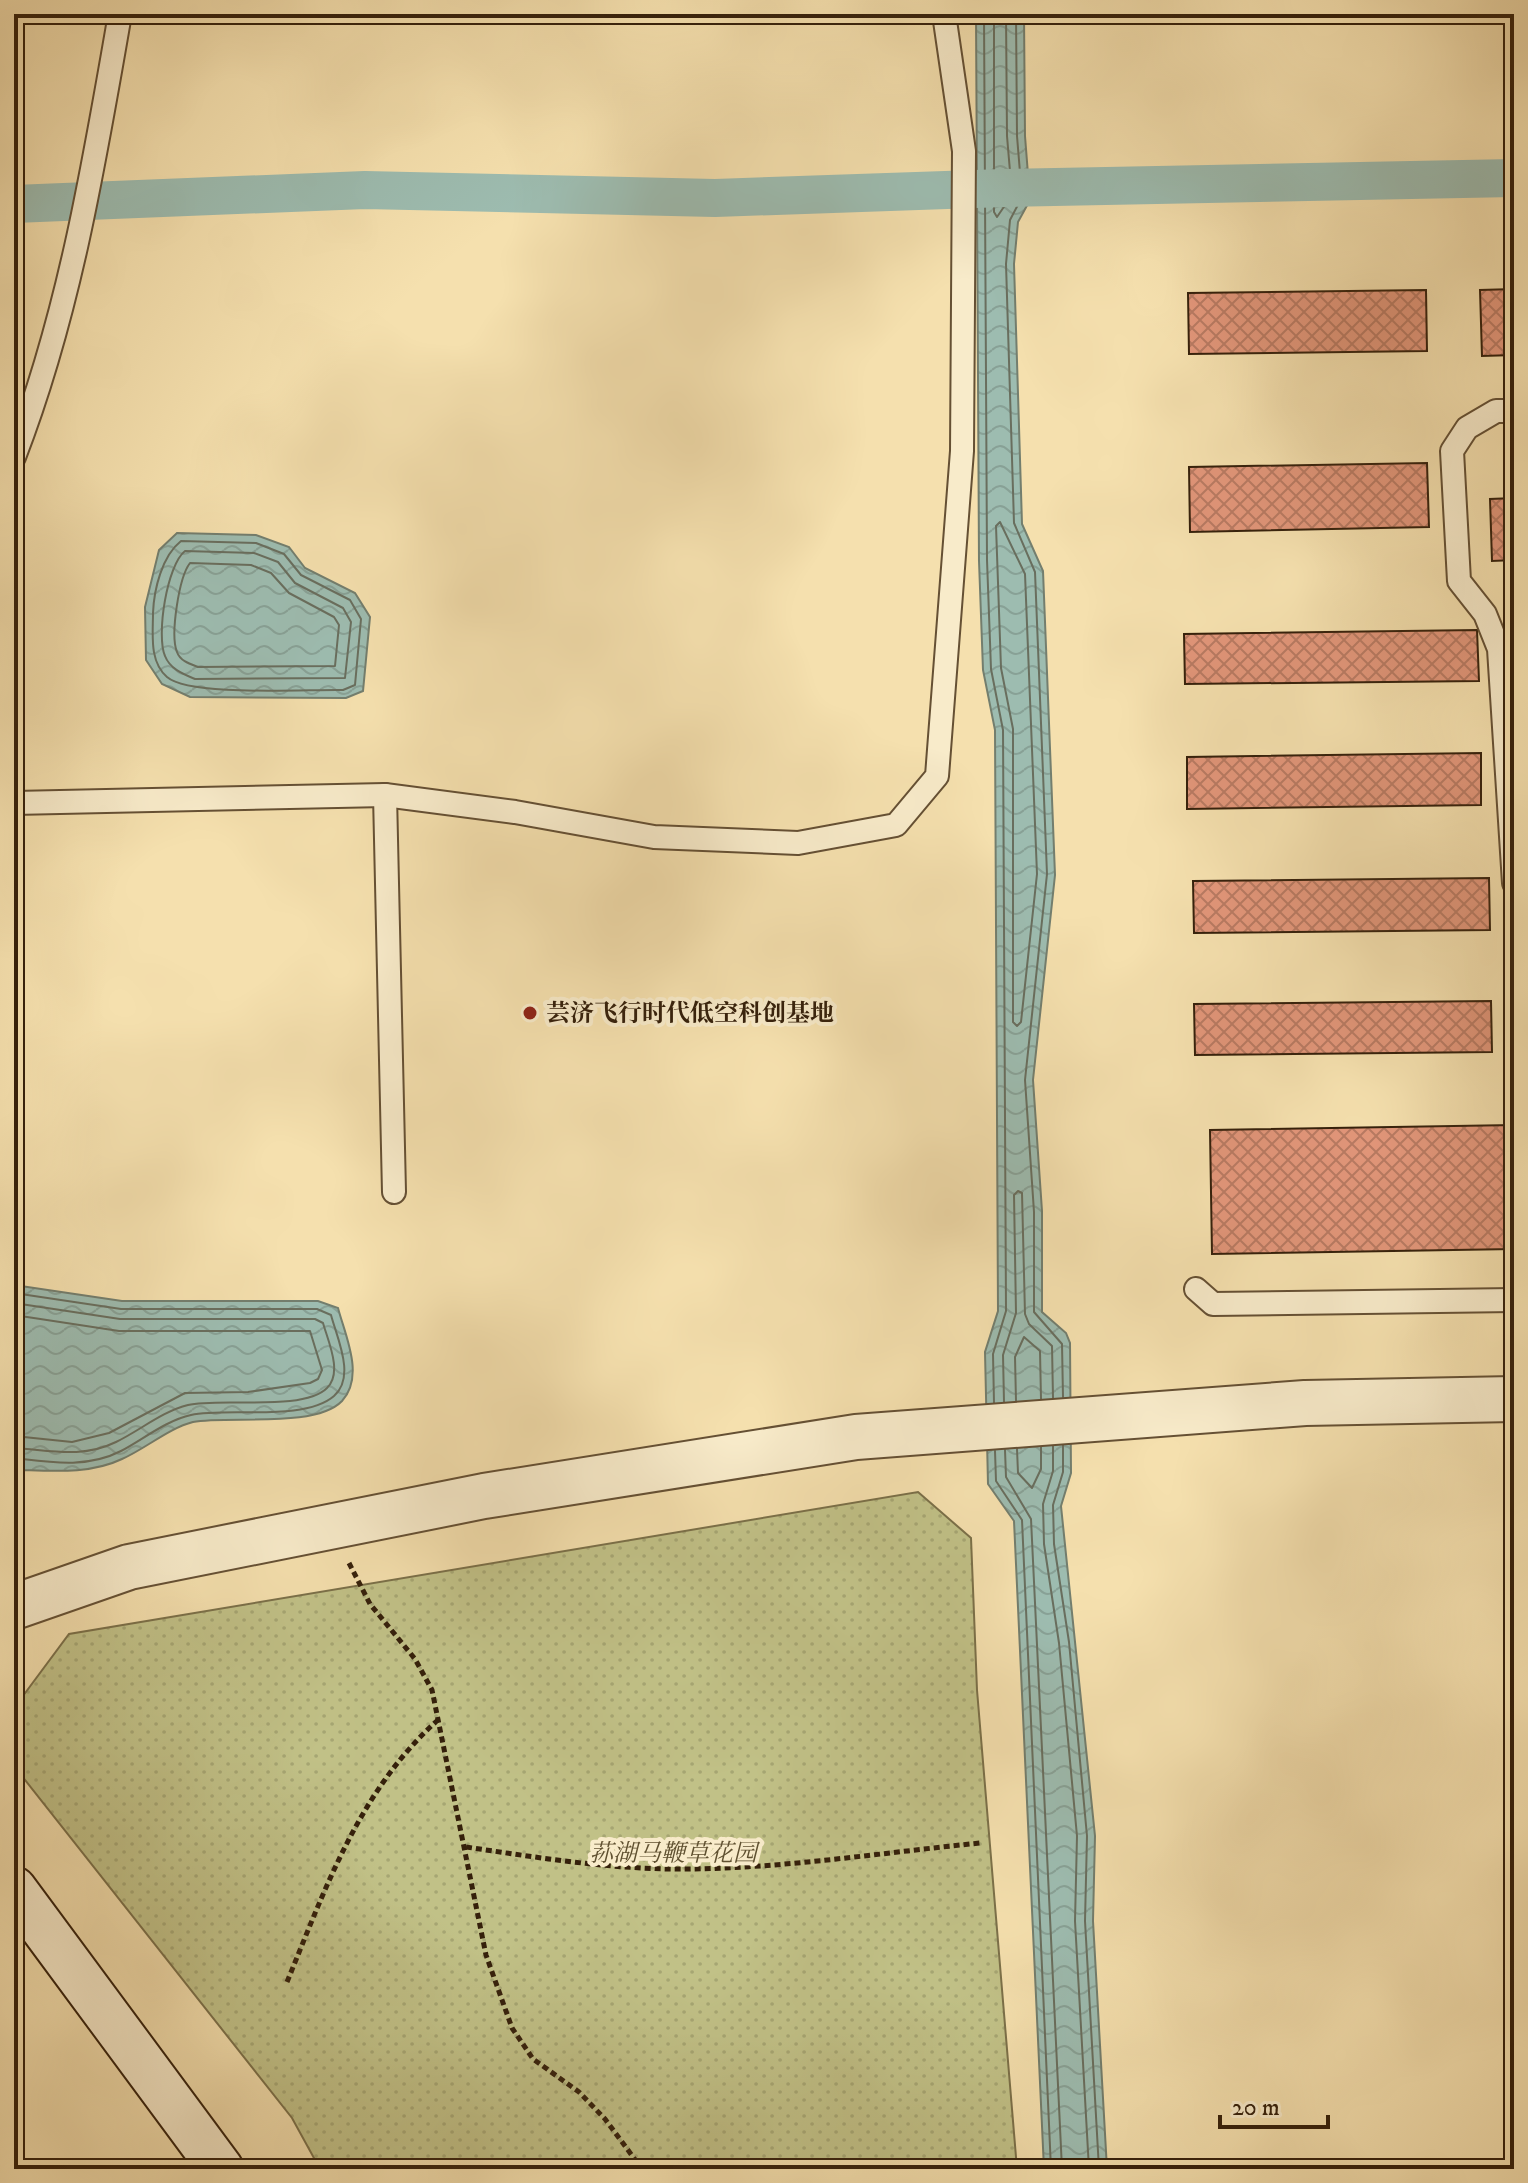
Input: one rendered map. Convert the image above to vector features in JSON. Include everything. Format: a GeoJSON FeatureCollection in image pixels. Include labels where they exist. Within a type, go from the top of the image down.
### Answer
{"type":"FeatureCollection","features":[{"type":"Feature","properties":{"kind":"street"},"geometry":{"type":"LineString","coordinates":[[14,1607],[129,1567],[484,1496],[809,1444],[1305,1403],[1514,1399]]}},
{"type":"Feature","properties":{"kind":"street"},"geometry":{"type":"LineString","coordinates":[[14,1889],[221,2169]]}},
{"type":"Feature","properties":{"kind":"lane"},"geometry":{"type":"LineString","coordinates":[[14,457],[44,380],[78,241],[120,14]]}},
{"type":"Feature","properties":{"kind":"lane"},"geometry":{"type":"LineString","coordinates":[[14,803],[385,795],[515,812],[654,837],[798,843],[896,825],[937,776],[962,451],[966,224],[964,151],[944,14]]}},
{"type":"Feature","properties":{"kind":"lane"},"geometry":{"type":"LineString","coordinates":[[1514,411],[1496,411],[1467,428],[1452,451],[1459,581],[1485,614],[1499,649],[1514,883]]}},
{"type":"Feature","properties":{"kind":"lane"},"geometry":{"type":"LineString","coordinates":[[385,795],[394,1192]]}},
{"type":"Feature","properties":{"kind":"lane"},"geometry":{"type":"LineString","coordinates":[[1196,1289],[1213,1304],[1514,1300]]}},
{"type":"Feature","properties":{"kind":"path"},"geometry":{"type":"LineString","coordinates":[[331,1527],[370,1604],[415,1659],[432,1690],[486,1955],[512,2028],[533,2059],[579,2092],[605,2119],[642,2169]]}},
{"type":"Feature","properties":{"kind":"path"},"geometry":{"type":"LineString","coordinates":[[287,1982],[318,1907],[372,1795],[405,1749],[439,1718]]}},
{"type":"Feature","properties":{"kind":"path"},"geometry":{"type":"LineString","coordinates":[[466,1847],[559,1861],[670,1869],[763,1865],[980,1843]]}},
{"type":"Feature","properties":{"kind":"green space","name":"荪湖马鞭草花园"},"geometry":{"type":"Polygon","coordinates":[[[918,1492],[971,1538],[977,1690],[1017,2169],[320,2169],[292,2118],[14,1766],[14,1708],[69,1634],[918,1492]]]}},
{"type":"Feature","properties":{"kind":"water"},"geometry":{"type":"Polygon","coordinates":[[[976,14],[1024,14],[1025,136],[1030,200],[1018,222],[1014,264],[1022,524],[1043,571],[1055,875],[1033,1080],[1042,1211],[1042,1312],[1066,1333],[1070,1343],[1071,1473],[1061,1506],[1095,1836],[1093,1921],[1107,2169],[1044,2169],[1014,1521],[988,1484],[985,1352],[998,1311],[995,730],[983,670],[979,561],[976,14]]]}},
{"type":"Feature","properties":{"kind":"water"},"geometry":{"type":"Polygon","coordinates":[[[177,533],[256,535],[289,547],[305,568],[355,593],[370,617],[363,691],[346,698],[190,697],[162,684],[146,660],[145,607],[159,550],[177,533]]]}},
{"type":"Feature","properties":{"kind":"water"},"geometry":{"type":"Polygon","coordinates":[[[14,1285],[122,1301],[318,1301],[338,1308],[353,1368],[349,1391],[342,1401],[329,1410],[312,1415],[193,1422],[122,1459],[98,1467],[20,1470],[14,1463],[14,1285]]]}},
{"type":"Feature","properties":{"kind":"building"},"geometry":{"type":"Polygon","coordinates":[[[1514,289],[1514,355],[1482,356],[1480,290],[1514,289]]]}},
{"type":"Feature","properties":{"kind":"building"},"geometry":{"type":"Polygon","coordinates":[[[1426,290],[1427,351],[1189,354],[1188,293],[1426,290]]]}},
{"type":"Feature","properties":{"kind":"building"},"geometry":{"type":"Polygon","coordinates":[[[1427,463],[1429,527],[1190,532],[1189,467],[1427,463]]]}},
{"type":"Feature","properties":{"kind":"building"},"geometry":{"type":"Polygon","coordinates":[[[1514,498],[1514,560],[1492,561],[1490,499],[1514,498]]]}},
{"type":"Feature","properties":{"kind":"building"},"geometry":{"type":"Polygon","coordinates":[[[1477,630],[1479,681],[1185,684],[1184,634],[1477,630]]]}},
{"type":"Feature","properties":{"kind":"building"},"geometry":{"type":"Polygon","coordinates":[[[1481,753],[1481,805],[1187,809],[1187,757],[1481,753]]]}},
{"type":"Feature","properties":{"kind":"building"},"geometry":{"type":"Polygon","coordinates":[[[1489,878],[1490,930],[1194,933],[1193,881],[1489,878]]]}},
{"type":"Feature","properties":{"kind":"building"},"geometry":{"type":"Polygon","coordinates":[[[1491,1001],[1492,1052],[1195,1055],[1194,1004],[1491,1001]]]}},
{"type":"Feature","properties":{"kind":"building"},"geometry":{"type":"Polygon","coordinates":[[[1514,1125],[1514,1249],[1212,1254],[1210,1130],[1514,1125]]]}},
{"type":"Feature","properties":{"kind":"waterway"},"geometry":{"type":"LineString","coordinates":[[14,204],[365,190],[715,198],[1004,188],[1514,178]]}},
{"type":"Feature","properties":{"kind":"place","name":"芸济飞行时代低空科创基地"},"geometry":{"type":"Point","coordinates":[530,1013]}}]}
